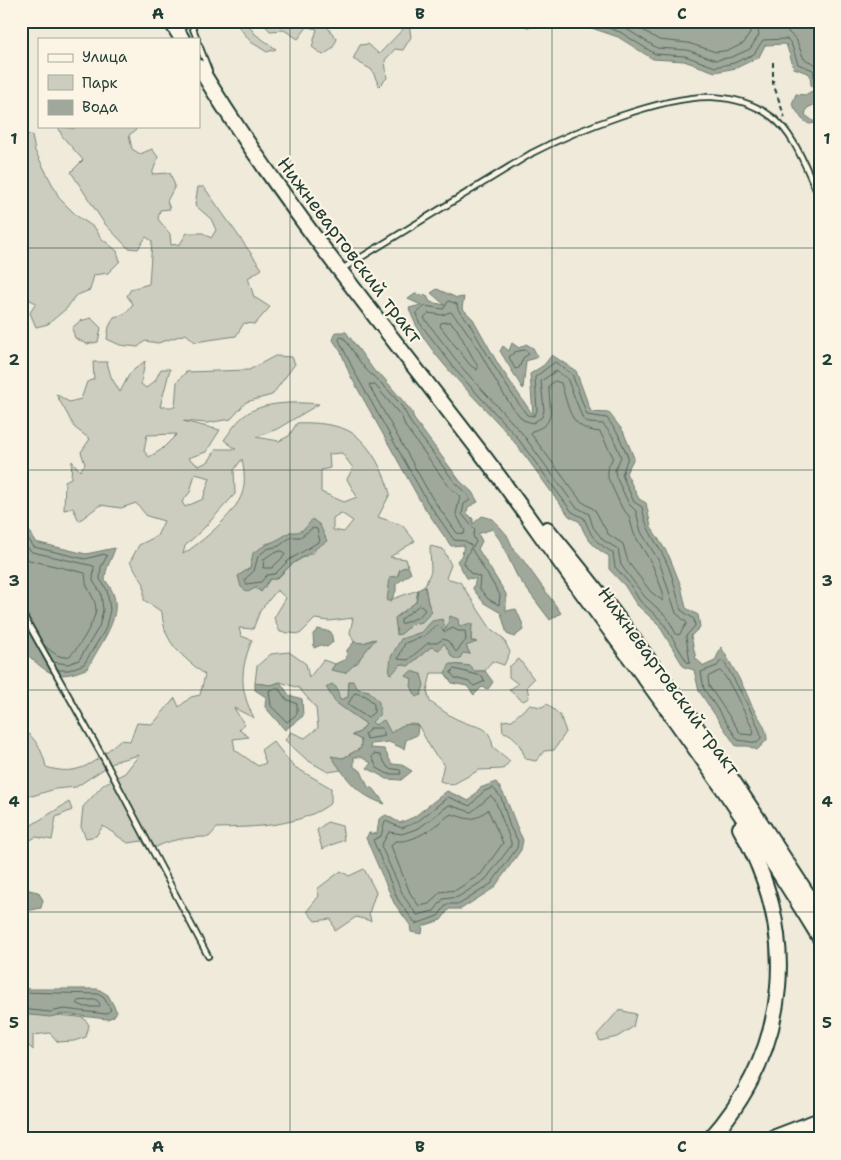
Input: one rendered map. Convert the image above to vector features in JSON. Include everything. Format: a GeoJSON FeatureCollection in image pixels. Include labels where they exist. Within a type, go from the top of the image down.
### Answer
{"type":"FeatureCollection","features":[{"type":"Feature","properties":{"kind":"highway"},"geometry":{"type":"LineString","coordinates":[[773,1139],[820,1121]]}},
{"type":"Feature","properties":{"kind":"main road"},"geometry":{"type":"LineString","coordinates":[[171,21],[181,38]]}},
{"type":"Feature","properties":{"kind":"main road","name":"Нижневартовский тракт"},"geometry":{"type":"LineString","coordinates":[[200,69],[221,104],[284,195],[480,451],[695,749],[756,837],[820,938]]}},
{"type":"Feature","properties":{"kind":"main road","name":"Нижневартовский тракт"},"geometry":{"type":"LineString","coordinates":[[480,451],[583,573],[652,667],[766,830],[820,914]]}},
{"type":"Feature","properties":{"kind":"main road"},"geometry":{"type":"LineString","coordinates":[[695,749],[748,841],[760,868],[770,899],[780,958],[775,1014],[758,1066],[744,1094],[727,1120],[710,1139]]}},
{"type":"Feature","properties":{"kind":"lane"},"geometry":{"type":"LineString","coordinates":[[190,21],[196,38]]}},
{"type":"Feature","properties":{"kind":"lane"},"geometry":{"type":"LineString","coordinates":[[200,48],[221,104]]}},
{"type":"Feature","properties":{"kind":"lane"},"geometry":{"type":"LineString","coordinates":[[340,270],[561,138],[670,102],[711,97],[748,102],[773,118],[794,144],[820,198]]}},
{"type":"Feature","properties":{"kind":"lane"},"geometry":{"type":"LineString","coordinates":[[21,611],[104,759],[208,956]]}},
{"type":"Feature","properties":{"kind":"path"},"geometry":{"type":"LineString","coordinates":[[773,62],[773,83],[785,118]]}},
{"type":"Feature","properties":{"kind":"green space"},"geometry":{"type":"Polygon","coordinates":[[[234,21],[246,21],[255,34],[276,49],[267,52],[251,42],[234,21]]]}},
{"type":"Feature","properties":{"kind":"green space"},"geometry":{"type":"Polygon","coordinates":[[[261,21],[322,21],[337,39],[332,49],[323,55],[312,47],[317,29],[307,27],[298,39],[284,30],[270,31],[261,21]]]}},
{"type":"Feature","properties":{"kind":"green space"},"geometry":{"type":"Polygon","coordinates":[[[409,23],[411,37],[403,50],[395,49],[385,60],[387,78],[379,86],[372,70],[353,59],[360,45],[368,44],[379,54],[409,23]]]}},
{"type":"Feature","properties":{"kind":"green space"},"geometry":{"type":"Polygon","coordinates":[[[21,116],[29,122],[23,133],[32,136],[35,151],[60,199],[77,216],[95,228],[101,238],[117,251],[120,261],[108,273],[94,275],[90,290],[75,296],[67,308],[48,324],[36,327],[30,313],[36,303],[21,295],[21,281],[28,268],[21,266],[21,116]]]}},
{"type":"Feature","properties":{"kind":"green space"},"geometry":{"type":"Polygon","coordinates":[[[59,128],[135,128],[136,130],[129,135],[132,149],[140,154],[152,149],[158,157],[152,174],[170,173],[175,186],[167,201],[170,209],[160,210],[158,219],[170,234],[171,245],[180,244],[187,233],[203,233],[211,238],[216,230],[211,219],[195,205],[198,187],[204,187],[262,269],[248,278],[254,297],[270,307],[255,324],[244,323],[236,336],[195,342],[186,334],[158,343],[145,341],[138,347],[120,345],[107,339],[109,327],[114,317],[125,314],[133,304],[127,296],[131,289],[149,284],[152,241],[146,237],[138,249],[128,248],[104,223],[71,172],[83,160],[62,136],[59,128]]]}},
{"type":"Feature","properties":{"kind":"green space"},"geometry":{"type":"Polygon","coordinates":[[[91,318],[101,328],[98,342],[87,344],[75,338],[72,328],[80,321],[91,318]]]}},
{"type":"Feature","properties":{"kind":"green space"},"geometry":{"type":"Polygon","coordinates":[[[275,356],[292,357],[295,364],[272,395],[246,402],[231,419],[207,423],[183,421],[220,430],[206,452],[188,458],[199,466],[209,461],[216,449],[236,449],[224,440],[238,421],[251,411],[270,405],[319,404],[277,429],[256,437],[279,441],[289,436],[297,423],[311,423],[341,428],[361,439],[377,461],[390,494],[378,517],[402,525],[415,541],[390,557],[406,559],[408,566],[400,569],[387,601],[418,590],[416,602],[395,618],[401,634],[412,624],[422,622],[432,612],[428,603],[425,586],[431,571],[430,546],[443,549],[451,565],[446,578],[460,582],[491,629],[503,638],[510,652],[504,665],[492,661],[485,671],[474,671],[471,666],[451,664],[445,673],[431,673],[427,691],[430,702],[457,719],[486,730],[493,747],[510,761],[503,769],[479,770],[452,785],[440,781],[444,764],[433,752],[418,725],[410,723],[391,734],[371,722],[369,691],[358,689],[349,681],[348,697],[335,702],[366,724],[360,732],[352,735],[361,740],[361,748],[343,758],[332,757],[341,770],[328,772],[307,760],[285,740],[291,732],[305,738],[318,728],[316,708],[299,688],[280,682],[271,685],[255,683],[257,666],[271,654],[289,652],[306,664],[309,678],[323,660],[335,664],[332,670],[358,663],[363,652],[374,639],[363,643],[354,642],[350,633],[353,618],[329,621],[315,619],[300,634],[280,632],[274,618],[286,598],[277,590],[260,611],[253,629],[239,628],[241,636],[252,640],[245,661],[243,679],[246,698],[254,718],[234,708],[244,724],[239,730],[249,737],[233,739],[235,750],[258,766],[266,763],[261,750],[273,741],[293,766],[331,788],[331,803],[319,811],[291,821],[261,826],[217,828],[209,837],[178,840],[163,844],[149,851],[142,841],[128,843],[103,826],[96,836],[86,838],[81,827],[83,807],[104,784],[125,773],[139,755],[116,761],[76,787],[55,789],[32,796],[21,792],[21,728],[38,745],[46,767],[58,770],[78,769],[95,761],[120,740],[130,741],[137,723],[153,724],[175,698],[179,707],[191,697],[200,695],[205,675],[182,655],[170,641],[163,623],[162,612],[144,600],[144,584],[130,562],[139,545],[157,536],[164,521],[147,516],[136,503],[121,508],[100,505],[79,521],[73,508],[64,510],[65,481],[71,478],[72,461],[80,471],[85,464],[81,452],[90,439],[75,428],[56,394],[69,402],[81,399],[87,382],[94,379],[93,362],[107,362],[111,377],[120,392],[130,373],[145,361],[141,384],[146,388],[155,381],[161,369],[170,369],[160,407],[175,407],[177,382],[186,372],[249,370],[275,356]],[[177,434],[147,435],[144,451],[149,457],[161,450],[177,434]],[[342,453],[329,454],[330,468],[321,470],[321,492],[344,502],[357,497],[347,479],[353,468],[342,453]],[[242,459],[234,470],[235,494],[185,546],[183,554],[217,527],[238,502],[244,485],[242,459]],[[195,474],[190,492],[182,502],[185,507],[203,499],[210,478],[195,474]],[[341,513],[333,518],[333,530],[344,532],[353,521],[341,513]],[[308,527],[298,533],[290,532],[277,541],[265,544],[250,568],[238,576],[261,592],[270,579],[277,579],[292,564],[315,551],[308,527]],[[432,621],[422,632],[401,639],[401,664],[408,666],[431,647],[444,643],[470,654],[466,646],[475,641],[471,641],[472,623],[446,630],[432,621]]]}},
{"type":"Feature","properties":{"kind":"green space"},"geometry":{"type":"Polygon","coordinates":[[[519,659],[534,679],[527,686],[529,698],[523,701],[509,690],[518,684],[509,677],[509,667],[519,659]]]}},
{"type":"Feature","properties":{"kind":"green space"},"geometry":{"type":"Polygon","coordinates":[[[547,704],[560,715],[566,732],[554,750],[544,751],[536,761],[526,759],[515,739],[508,733],[503,732],[502,721],[512,720],[529,705],[542,707],[547,704]]]}},
{"type":"Feature","properties":{"kind":"green space"},"geometry":{"type":"Polygon","coordinates":[[[69,802],[72,810],[56,817],[52,840],[36,837],[21,845],[21,823],[30,826],[69,802]]]}},
{"type":"Feature","properties":{"kind":"green space"},"geometry":{"type":"Polygon","coordinates":[[[327,822],[342,826],[344,840],[322,849],[317,830],[327,822]]]}},
{"type":"Feature","properties":{"kind":"green space"},"geometry":{"type":"Polygon","coordinates":[[[364,869],[376,892],[369,913],[371,921],[356,917],[335,931],[331,919],[315,921],[307,911],[319,896],[317,889],[341,871],[349,876],[364,869]]]}},
{"type":"Feature","properties":{"kind":"green space"},"geometry":{"type":"Polygon","coordinates":[[[619,1010],[636,1014],[633,1027],[617,1037],[600,1041],[597,1035],[619,1010]]]}},
{"type":"Feature","properties":{"kind":"green space"},"geometry":{"type":"Polygon","coordinates":[[[21,1014],[84,1018],[89,1025],[86,1037],[74,1041],[58,1042],[50,1033],[33,1035],[33,1050],[21,1038],[21,1014]]]}},
{"type":"Feature","properties":{"kind":"water"},"geometry":{"type":"Polygon","coordinates":[[[510,21],[767,21],[768,27],[778,27],[778,21],[820,21],[820,90],[816,92],[811,85],[810,74],[794,68],[786,44],[765,45],[759,57],[736,68],[715,72],[684,61],[653,59],[618,37],[580,24],[528,27],[510,21]]]}},
{"type":"Feature","properties":{"kind":"water"},"geometry":{"type":"Polygon","coordinates":[[[812,91],[816,104],[807,108],[805,115],[816,123],[809,124],[802,119],[792,104],[796,94],[805,95],[812,91]]]}},
{"type":"Feature","properties":{"kind":"water"},"geometry":{"type":"Polygon","coordinates":[[[437,289],[457,298],[464,297],[462,308],[473,319],[498,364],[533,415],[530,374],[544,365],[552,355],[576,371],[591,412],[609,413],[623,431],[634,458],[626,473],[639,499],[646,503],[651,527],[669,556],[681,586],[686,608],[698,615],[700,627],[691,636],[696,659],[704,666],[715,661],[721,647],[767,735],[767,740],[757,750],[748,746],[736,746],[699,691],[694,670],[684,667],[658,624],[636,604],[625,586],[609,569],[609,556],[591,542],[580,522],[569,516],[512,439],[454,376],[427,342],[416,325],[409,308],[421,305],[408,299],[415,294],[427,296],[430,302],[445,305],[431,293],[437,289]]]}},
{"type":"Feature","properties":{"kind":"water"},"geometry":{"type":"Polygon","coordinates":[[[336,332],[346,332],[375,372],[382,376],[412,412],[414,419],[460,481],[472,492],[478,502],[468,507],[467,513],[473,519],[473,524],[482,516],[493,519],[507,535],[514,550],[561,613],[550,620],[517,576],[500,540],[492,529],[478,534],[482,541],[478,549],[506,594],[506,611],[516,609],[523,625],[523,630],[514,637],[507,634],[501,613],[484,603],[473,589],[476,579],[467,578],[457,561],[462,555],[464,545],[451,546],[422,504],[350,375],[341,352],[333,340],[336,332]]]}},
{"type":"Feature","properties":{"kind":"water"},"geometry":{"type":"Polygon","coordinates":[[[512,343],[519,348],[526,344],[533,348],[538,357],[526,361],[523,389],[500,351],[503,346],[509,351],[512,343]]]}},
{"type":"Feature","properties":{"kind":"water"},"geometry":{"type":"Polygon","coordinates":[[[312,519],[320,525],[327,541],[292,564],[276,579],[270,579],[261,592],[257,587],[248,592],[241,587],[238,576],[250,568],[253,553],[290,532],[303,530],[312,519]]]}},
{"type":"Feature","properties":{"kind":"water"},"geometry":{"type":"Polygon","coordinates":[[[21,529],[31,533],[35,542],[86,554],[115,548],[105,576],[115,602],[114,614],[106,636],[88,668],[66,675],[58,675],[44,669],[21,649],[21,529]]]}},
{"type":"Feature","properties":{"kind":"water"},"geometry":{"type":"Polygon","coordinates":[[[408,566],[411,573],[396,584],[396,591],[391,601],[387,601],[390,577],[398,576],[400,569],[408,566]]]}},
{"type":"Feature","properties":{"kind":"water"},"geometry":{"type":"Polygon","coordinates":[[[425,586],[428,603],[432,612],[422,622],[412,624],[401,634],[397,635],[395,618],[416,602],[418,590],[425,586]]]}},
{"type":"Feature","properties":{"kind":"water"},"geometry":{"type":"Polygon","coordinates":[[[450,616],[458,619],[459,626],[472,623],[471,641],[477,642],[466,646],[470,654],[463,653],[459,660],[452,657],[444,643],[439,650],[431,647],[408,666],[401,664],[392,674],[389,673],[391,657],[401,639],[422,632],[432,621],[442,619],[446,629],[450,616]]]}},
{"type":"Feature","properties":{"kind":"water"},"geometry":{"type":"Polygon","coordinates":[[[318,629],[331,632],[333,642],[327,647],[321,645],[314,648],[313,634],[318,629]]]}},
{"type":"Feature","properties":{"kind":"water"},"geometry":{"type":"Polygon","coordinates":[[[376,639],[358,661],[345,673],[331,670],[335,664],[346,659],[347,650],[354,642],[363,643],[376,639]]]}},
{"type":"Feature","properties":{"kind":"water"},"geometry":{"type":"Polygon","coordinates":[[[450,664],[471,666],[474,671],[485,671],[493,682],[488,689],[482,687],[474,695],[467,686],[452,683],[445,673],[450,664]]]}},
{"type":"Feature","properties":{"kind":"water"},"geometry":{"type":"Polygon","coordinates":[[[411,671],[421,674],[424,685],[421,695],[416,697],[411,686],[412,679],[406,676],[411,671]]]}},
{"type":"Feature","properties":{"kind":"water"},"geometry":{"type":"Polygon","coordinates":[[[349,681],[353,681],[358,689],[369,691],[379,702],[380,714],[372,722],[375,725],[384,720],[391,733],[403,725],[418,725],[417,735],[406,740],[404,749],[389,742],[371,744],[370,748],[384,749],[392,764],[402,765],[412,771],[401,780],[387,779],[367,768],[371,763],[361,757],[354,757],[354,767],[361,771],[368,787],[374,789],[385,804],[367,796],[354,786],[331,756],[343,758],[361,748],[361,740],[352,735],[360,732],[366,724],[335,702],[326,687],[332,684],[337,688],[340,700],[348,697],[349,681]]]}},
{"type":"Feature","properties":{"kind":"water"},"geometry":{"type":"Polygon","coordinates":[[[280,682],[289,695],[302,699],[303,716],[285,730],[265,707],[266,697],[255,690],[255,683],[271,685],[280,682]]]}},
{"type":"Feature","properties":{"kind":"water"},"geometry":{"type":"Polygon","coordinates":[[[496,782],[523,840],[521,850],[494,888],[461,909],[449,909],[441,920],[423,926],[422,934],[411,932],[410,925],[394,903],[366,838],[369,833],[377,834],[379,819],[386,815],[400,823],[414,817],[447,791],[469,801],[480,788],[496,782]]]}},
{"type":"Feature","properties":{"kind":"water"},"geometry":{"type":"Polygon","coordinates":[[[21,885],[25,885],[29,890],[38,892],[43,900],[41,908],[21,912],[21,885]]]}},
{"type":"Feature","properties":{"kind":"water"},"geometry":{"type":"Polygon","coordinates":[[[21,987],[29,989],[98,989],[108,995],[117,1012],[113,1017],[107,1019],[64,1014],[50,1017],[21,1014],[21,987]]]}}]}
